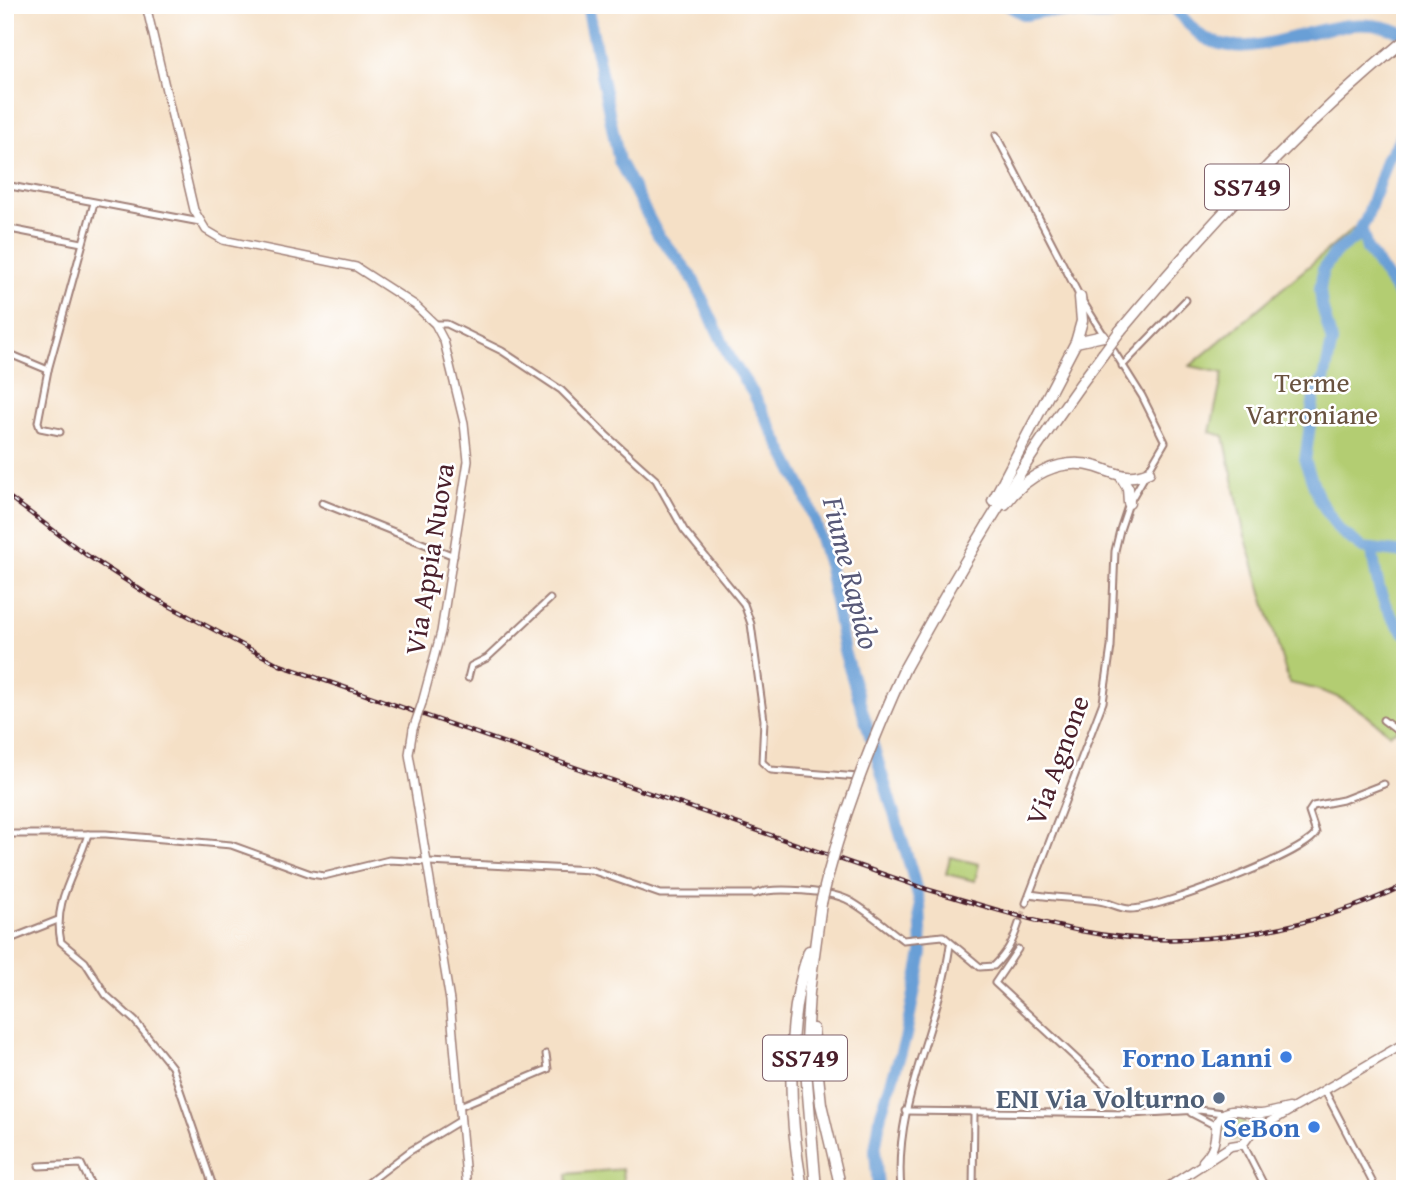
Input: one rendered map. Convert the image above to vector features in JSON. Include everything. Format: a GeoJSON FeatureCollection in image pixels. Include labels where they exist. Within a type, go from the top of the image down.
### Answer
{"type":"FeatureCollection","features":[{"type":"Feature","properties":{"kind":"highway","name":"SS749"},"geometry":{"type":"LineString","coordinates":[[816,1189],[805,1058],[821,903],[834,847],[858,777],[905,668],[965,558],[1025,460],[1120,331],[1196,241],[1296,136],[1405,40]]}},
{"type":"Feature","properties":{"kind":"highway"},"geometry":{"type":"LineString","coordinates":[[965,558],[1076,342],[1082,321],[1080,297]]}},
{"type":"Feature","properties":{"kind":"highway"},"geometry":{"type":"LineString","coordinates":[[1076,342],[1103,336]]}},
{"type":"Feature","properties":{"kind":"highway"},"geometry":{"type":"LineString","coordinates":[[965,558],[1011,495],[1025,481],[1044,470],[1066,466],[1094,466],[1122,478],[1149,472]]}},
{"type":"Feature","properties":{"kind":"highway"},"geometry":{"type":"LineString","coordinates":[[1122,478],[1128,488],[1129,503]]}},
{"type":"Feature","properties":{"kind":"highway"},"geometry":{"type":"LineString","coordinates":[[802,1189],[795,1133],[793,1037],[799,994],[817,927]]}},
{"type":"Feature","properties":{"kind":"highway"},"geometry":{"type":"LineString","coordinates":[[817,927],[812,1038],[821,1104],[841,1189]]}},
{"type":"Feature","properties":{"kind":"main road"},"geometry":{"type":"LineString","coordinates":[[1167,1188],[1231,1146],[1243,1143],[1251,1133],[1405,1042]]}},
{"type":"Feature","properties":{"kind":"main road"},"geometry":{"type":"LineString","coordinates":[[1196,1169],[1214,1150],[1218,1137],[1216,1126],[1223,1113],[1235,1110],[1246,1114],[1298,1105]]}},
{"type":"Feature","properties":{"kind":"main road"},"geometry":{"type":"LineString","coordinates":[[1246,1114],[1251,1123],[1251,1133]]}},
{"type":"Feature","properties":{"kind":"main road"},"geometry":{"type":"LineString","coordinates":[[1218,1137],[1231,1146]]}},
{"type":"Feature","properties":{"kind":"street"},"geometry":{"type":"LineString","coordinates":[[5,185],[200,222],[146,5]]}},
{"type":"Feature","properties":{"kind":"street"},"geometry":{"type":"LineString","coordinates":[[996,135],[1080,297],[1122,366],[1186,300]]}},
{"type":"Feature","properties":{"kind":"street"},"geometry":{"type":"LineString","coordinates":[[60,432],[40,428],[38,422],[48,370],[94,203]]}},
{"type":"Feature","properties":{"kind":"street","name":"Via Appia Nuova"},"geometry":{"type":"LineString","coordinates":[[200,222],[209,233],[223,240],[356,267],[415,306],[435,324],[447,354],[468,448],[467,480],[433,667],[413,729],[409,754],[428,864]]}},
{"type":"Feature","properties":{"kind":"street"},"geometry":{"type":"LineString","coordinates":[[5,228],[82,243]]}},
{"type":"Feature","properties":{"kind":"street"},"geometry":{"type":"LineString","coordinates":[[435,324],[447,324],[502,351],[545,378],[656,480],[684,530],[744,604],[751,624],[765,720],[762,762],[771,770],[858,777]]}},
{"type":"Feature","properties":{"kind":"street"},"geometry":{"type":"LineString","coordinates":[[5,352],[48,370]]}},
{"type":"Feature","properties":{"kind":"street","name":"Via Agnone"},"geometry":{"type":"LineString","coordinates":[[1026,903],[1103,702],[1115,608],[1115,551],[1129,503],[1165,442],[1122,366]]}},
{"type":"Feature","properties":{"kind":"street"},"geometry":{"type":"LineString","coordinates":[[322,503],[454,556]]}},
{"type":"Feature","properties":{"kind":"street"},"geometry":{"type":"LineString","coordinates":[[468,678],[471,666],[487,658],[550,599]]}},
{"type":"Feature","properties":{"kind":"street"},"geometry":{"type":"LineString","coordinates":[[1383,720],[1400,733],[1405,731]]}},
{"type":"Feature","properties":{"kind":"street"},"geometry":{"type":"LineString","coordinates":[[1030,894],[1102,901],[1130,909],[1177,897],[1240,875],[1308,843],[1316,833],[1309,812],[1313,806],[1343,800],[1384,784]]}},
{"type":"Feature","properties":{"kind":"street"},"geometry":{"type":"LineString","coordinates":[[5,834],[88,834],[231,845],[311,874],[324,876],[389,860],[591,870],[660,894],[755,894],[765,889],[811,893],[848,900],[903,940],[943,936],[950,945],[980,967],[994,966],[1012,946],[1019,923]]}},
{"type":"Feature","properties":{"kind":"street"},"geometry":{"type":"LineString","coordinates":[[88,834],[69,876],[58,920],[61,942],[85,962],[106,995],[135,1021],[172,1067],[214,1189]]}},
{"type":"Feature","properties":{"kind":"street"},"geometry":{"type":"LineString","coordinates":[[428,864],[450,1001],[467,1189]]}},
{"type":"Feature","properties":{"kind":"street"},"geometry":{"type":"LineString","coordinates":[[5,941],[58,920]]}},
{"type":"Feature","properties":{"kind":"street"},"geometry":{"type":"LineString","coordinates":[[901,1189],[899,1165],[905,1111],[945,982],[950,945]]}},
{"type":"Feature","properties":{"kind":"street"},"geometry":{"type":"LineString","coordinates":[[1018,949],[995,983],[1124,1103],[1131,1115]]}},
{"type":"Feature","properties":{"kind":"street"},"geometry":{"type":"LineString","coordinates":[[460,1106],[548,1069],[547,1054]]}},
{"type":"Feature","properties":{"kind":"street"},"geometry":{"type":"LineString","coordinates":[[1325,1091],[1376,1189]]}},
{"type":"Feature","properties":{"kind":"street"},"geometry":{"type":"LineString","coordinates":[[905,1111],[1131,1115],[1199,1110],[1223,1113]]}},
{"type":"Feature","properties":{"kind":"street"},"geometry":{"type":"LineString","coordinates":[[1188,1112],[1199,1114],[1216,1126]]}},
{"type":"Feature","properties":{"kind":"street"},"geometry":{"type":"LineString","coordinates":[[974,1114],[974,1189]]}},
{"type":"Feature","properties":{"kind":"street"},"geometry":{"type":"LineString","coordinates":[[360,1189],[380,1171],[461,1120]]}},
{"type":"Feature","properties":{"kind":"street"},"geometry":{"type":"LineString","coordinates":[[1243,1143],[1266,1189]]}},
{"type":"Feature","properties":{"kind":"street"},"geometry":{"type":"LineString","coordinates":[[39,1167],[81,1164],[84,1176],[93,1189]]}},
{"type":"Feature","properties":{"kind":"green space","name":"Terme Varroniane"},"geometry":{"type":"Polygon","coordinates":[[[1359,224],[1377,269],[1405,310],[1405,726],[1390,734],[1344,700],[1320,690],[1289,683],[1244,532],[1224,436],[1210,432],[1223,373],[1190,366],[1359,224]]]}},
{"type":"Feature","properties":{"kind":"green space"},"geometry":{"type":"Polygon","coordinates":[[[950,857],[979,864],[975,881],[946,874],[950,857]]]}},
{"type":"Feature","properties":{"kind":"green space"},"geometry":{"type":"Polygon","coordinates":[[[1234,1116],[1243,1119],[1246,1128],[1243,1137],[1234,1140],[1225,1137],[1222,1128],[1225,1119],[1234,1116]]]}},
{"type":"Feature","properties":{"kind":"green space"},"geometry":{"type":"Polygon","coordinates":[[[622,1169],[624,1189],[568,1189],[567,1174],[622,1169]]]}},
{"type":"Feature","properties":{"kind":"waterway","name":"Fiume Rapido"},"geometry":{"type":"LineString","coordinates":[[587,5],[619,161],[658,235],[691,275],[731,360],[753,393],[802,488],[815,521],[829,568],[844,651],[920,904],[922,953],[905,1040],[881,1113],[875,1150],[878,1189]]}},
{"type":"Feature","properties":{"kind":"waterway"},"geometry":{"type":"LineString","coordinates":[[1007,5],[1025,15],[1045,11],[1099,15],[1139,13],[1173,6],[1199,34],[1225,45],[1249,46],[1352,25],[1378,26],[1405,34]]}},
{"type":"Feature","properties":{"kind":"waterway"},"geometry":{"type":"LineString","coordinates":[[1405,131],[1387,158],[1366,220],[1355,238],[1335,253],[1323,270],[1320,290],[1332,342],[1324,380],[1315,389],[1305,461],[1319,499],[1339,530],[1363,548],[1405,553]]}},
{"type":"Feature","properties":{"kind":"waterway"},"geometry":{"type":"LineString","coordinates":[[1361,227],[1367,249],[1405,304]]}},
{"type":"Feature","properties":{"kind":"waterway"},"geometry":{"type":"LineString","coordinates":[[1372,549],[1381,594],[1390,614],[1405,633]]}},
{"type":"Feature","properties":{"kind":"tunnel"},"geometry":{"type":"LineString","coordinates":[[1019,923],[1026,903]]}},
{"type":"Feature","properties":{"kind":"railway"},"geometry":{"type":"LineString","coordinates":[[5,494],[85,554],[147,594],[280,665],[926,889],[1023,917],[1081,931],[1122,937],[1205,938],[1288,926],[1368,901],[1405,885]]}},
{"type":"Feature","properties":{"kind":"place","name":"Forno Lanni"},"geometry":{"type":"Point","coordinates":[1286,1057]}},
{"type":"Feature","properties":{"kind":"place","name":"ENI Via Volturno"},"geometry":{"type":"Point","coordinates":[1219,1098]}},
{"type":"Feature","properties":{"kind":"place","name":"SeBon"},"geometry":{"type":"Point","coordinates":[1314,1127]}}]}
